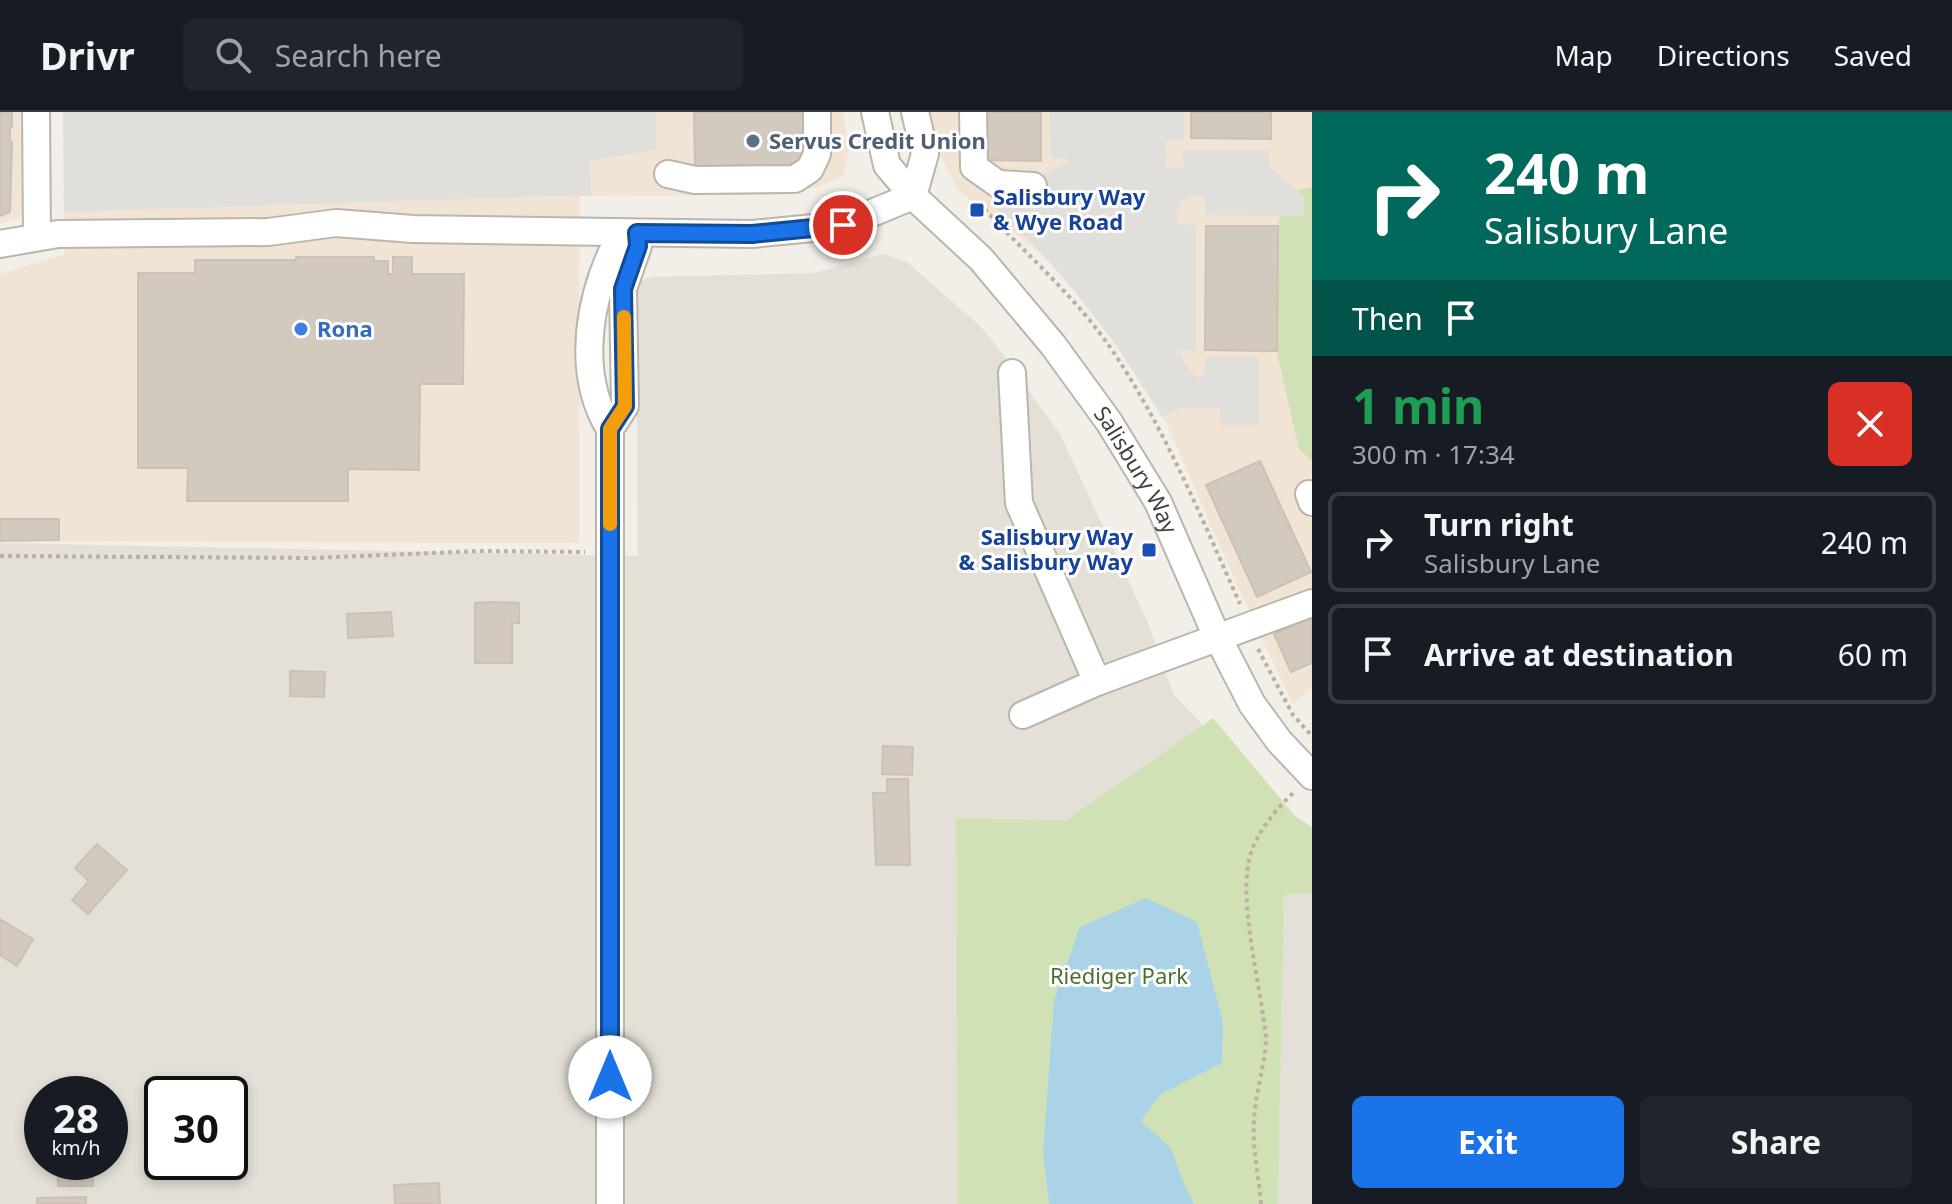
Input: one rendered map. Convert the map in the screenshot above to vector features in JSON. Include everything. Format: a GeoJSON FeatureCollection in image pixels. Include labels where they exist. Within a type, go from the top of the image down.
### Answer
{"type":"FeatureCollection","features":[{"type":"Feature","properties":{"kind":"street"},"geometry":{"type":"LineString","coordinates":[[36,112],[37,236]]}},
{"type":"Feature","properties":{"kind":"street"},"geometry":{"type":"LineString","coordinates":[[668,174],[695,180],[795,179],[810,169],[817,154],[817,112]]}},
{"type":"Feature","properties":{"kind":"street","name":"Salisbury Way"},"geometry":{"type":"LineString","coordinates":[[875,112],[887,165],[913,196],[981,259],[1053,345],[1109,422],[1158,502],[1219,639],[1252,704],[1279,741],[1312,776]]}},
{"type":"Feature","properties":{"kind":"street"},"geometry":{"type":"LineString","coordinates":[[0,244],[37,236],[268,232],[336,223],[413,229],[752,234],[843,225],[913,196],[925,154],[915,112]]}},
{"type":"Feature","properties":{"kind":"street"},"geometry":{"type":"LineString","coordinates":[[973,112],[974,167],[998,184],[1033,186]]}},
{"type":"Feature","properties":{"kind":"street"},"geometry":{"type":"LineString","coordinates":[[610,1204],[610,429],[599,412],[591,379],[589,332],[606,266],[617,244],[637,233]]}},
{"type":"Feature","properties":{"kind":"street"},"geometry":{"type":"LineString","coordinates":[[1012,373],[1019,503],[1097,682]]}},
{"type":"Feature","properties":{"kind":"street"},"geometry":{"type":"LineString","coordinates":[[1023,715],[1097,682],[1312,603]]}},
{"type":"Feature","properties":{"kind":"path"},"geometry":{"type":"LineString","coordinates":[[974,197],[1065,290],[1113,352],[1157,426],[1241,606]]}},
{"type":"Feature","properties":{"kind":"path"},"geometry":{"type":"LineString","coordinates":[[0,556],[313,558],[479,551],[582,553],[587,549],[587,542]]}},
{"type":"Feature","properties":{"kind":"path"},"geometry":{"type":"LineString","coordinates":[[1258,649],[1293,715],[1312,736]]}},
{"type":"Feature","properties":{"kind":"path"},"geometry":{"type":"LineString","coordinates":[[1261,1204],[1253,1126],[1266,1039],[1246,886],[1253,848],[1272,815],[1286,800]]}},
{"type":"Feature","properties":{"kind":"shaded area"},"geometry":{"type":"Polygon","coordinates":[[[0,112],[20,112],[22,216],[0,224],[0,112]]]}},
{"type":"Feature","properties":{"kind":"shaded area"},"geometry":{"type":"Polygon","coordinates":[[[63,112],[843,112],[849,147],[844,175],[818,187],[773,195],[580,196],[579,543],[0,541],[0,274],[65,254],[63,112]]]}},
{"type":"Feature","properties":{"kind":"shaded area"},"geometry":{"type":"Polygon","coordinates":[[[63,112],[656,112],[656,150],[590,161],[591,195],[64,212],[63,112]]]}},
{"type":"Feature","properties":{"kind":"shaded area"},"geometry":{"type":"Polygon","coordinates":[[[925,112],[1312,112],[1312,188],[1302,215],[1299,448],[1312,461],[1312,687],[1293,705],[1161,411],[1114,340],[1049,260],[958,190],[938,150],[925,112]]]}},
{"type":"Feature","properties":{"kind":"shaded area"},"geometry":{"type":"Polygon","coordinates":[[[1050,112],[1184,112],[1184,141],[1165,141],[1166,168],[1183,168],[1184,150],[1269,150],[1269,166],[1304,196],[1304,216],[1205,215],[1205,199],[1202,196],[1191,196],[1180,201],[1176,213],[1178,224],[1196,225],[1196,351],[1180,350],[1179,353],[1192,374],[1200,378],[1205,371],[1205,357],[1259,357],[1259,425],[1221,425],[1220,408],[1179,408],[1163,418],[1116,345],[1074,290],[1034,245],[994,207],[1006,192],[1069,162],[1051,157],[1050,112]]]}},
{"type":"Feature","properties":{"kind":"shaded area"},"geometry":{"type":"Polygon","coordinates":[[[883,254],[907,262],[980,326],[1060,434],[1149,625],[1174,695],[1203,725],[1066,820],[957,818],[958,1204],[0,1204],[0,543],[638,556],[636,284],[650,277],[814,273],[883,254]]]}},
{"type":"Feature","properties":{"kind":"shaded area"},"geometry":{"type":"Polygon","coordinates":[[[1312,893],[1312,1204],[1278,1204],[1284,895],[1312,893]]]}},
{"type":"Feature","properties":{"kind":"green space"},"geometry":{"type":"Polygon","coordinates":[[[1312,187],[1312,461],[1299,449],[1277,353],[1280,216],[1301,215],[1299,189],[1312,187]]]}},
{"type":"Feature","properties":{"kind":"green space","name":"Riediger Park"},"geometry":{"type":"Polygon","coordinates":[[[1213,718],[1295,816],[1312,827],[1312,893],[1284,895],[1278,1204],[958,1204],[956,818],[1066,820],[1213,718]]]}},
{"type":"Feature","properties":{"kind":"water"},"geometry":{"type":"Polygon","coordinates":[[[1146,898],[1197,922],[1223,1022],[1222,1063],[1161,1094],[1141,1121],[1171,1148],[1194,1204],[1049,1204],[1043,1152],[1054,1000],[1080,927],[1146,898]]]}},
{"type":"Feature","properties":{"kind":"building"},"geometry":{"type":"Polygon","coordinates":[[[0,112],[12,112],[12,142],[10,212],[0,216],[0,112]]]}},
{"type":"Feature","properties":{"kind":"building","name":"Servus Credit Union"},"geometry":{"type":"Polygon","coordinates":[[[694,112],[826,112],[811,150],[791,170],[695,171],[694,112]]]}},
{"type":"Feature","properties":{"kind":"building"},"geometry":{"type":"Polygon","coordinates":[[[981,112],[1041,112],[1041,161],[981,160],[981,112]]]}},
{"type":"Feature","properties":{"kind":"building"},"geometry":{"type":"Polygon","coordinates":[[[1191,112],[1271,112],[1271,139],[1191,138],[1191,112]]]}},
{"type":"Feature","properties":{"kind":"building"},"geometry":{"type":"Polygon","coordinates":[[[1206,226],[1278,226],[1277,351],[1205,350],[1206,226]]]}},
{"type":"Feature","properties":{"kind":"building","name":"Rona"},"geometry":{"type":"Polygon","coordinates":[[[296,257],[374,257],[374,261],[388,261],[388,274],[393,274],[393,257],[412,257],[412,274],[464,274],[463,384],[420,384],[419,470],[348,469],[348,501],[187,501],[188,468],[138,468],[138,273],[195,273],[195,260],[296,260],[296,257]]]}},
{"type":"Feature","properties":{"kind":"building"},"geometry":{"type":"Polygon","coordinates":[[[1260,461],[1311,572],[1257,597],[1206,485],[1260,461]]]}},
{"type":"Feature","properties":{"kind":"building"},"geometry":{"type":"Polygon","coordinates":[[[0,519],[59,519],[59,540],[0,541],[0,519]]]}},
{"type":"Feature","properties":{"kind":"building"},"geometry":{"type":"Polygon","coordinates":[[[475,603],[519,603],[519,623],[512,623],[512,663],[475,663],[475,603]]]}},
{"type":"Feature","properties":{"kind":"building"},"geometry":{"type":"Polygon","coordinates":[[[391,612],[393,636],[348,638],[347,614],[391,612]]]}},
{"type":"Feature","properties":{"kind":"building"},"geometry":{"type":"Polygon","coordinates":[[[1312,617],[1312,663],[1291,672],[1274,634],[1312,617]]]}},
{"type":"Feature","properties":{"kind":"building"},"geometry":{"type":"Polygon","coordinates":[[[290,671],[325,672],[324,697],[290,696],[290,671]]]}},
{"type":"Feature","properties":{"kind":"building"},"geometry":{"type":"Polygon","coordinates":[[[883,746],[913,747],[912,775],[882,774],[883,746]]]}},
{"type":"Feature","properties":{"kind":"building"},"geometry":{"type":"Polygon","coordinates":[[[887,779],[908,779],[910,865],[876,865],[873,793],[887,793],[887,779]]]}},
{"type":"Feature","properties":{"kind":"building"},"geometry":{"type":"Polygon","coordinates":[[[97,844],[127,870],[88,914],[72,900],[89,881],[75,868],[97,844]]]}},
{"type":"Feature","properties":{"kind":"building"},"geometry":{"type":"Polygon","coordinates":[[[0,919],[33,939],[17,966],[0,955],[0,919]]]}},
{"type":"Feature","properties":{"kind":"building"},"geometry":{"type":"Polygon","coordinates":[[[58,1180],[93,1180],[93,1186],[58,1186],[58,1180]]]}},
{"type":"Feature","properties":{"kind":"building"},"geometry":{"type":"Polygon","coordinates":[[[439,1183],[440,1204],[395,1204],[394,1185],[439,1183]]]}},
{"type":"Feature","properties":{"kind":"building"},"geometry":{"type":"Polygon","coordinates":[[[86,1197],[86,1204],[37,1204],[37,1198],[86,1197]]]}},
{"type":"Feature","properties":{"kind":"slow traffic"},"geometry":{"type":"LineString","coordinates":[[610,524],[610,429],[625,406],[624,317]]}},
{"type":"Feature","properties":{"kind":"place","name":"Servus Credit Union"},"geometry":{"type":"Point","coordinates":[753,141]}},
{"type":"Feature","properties":{"kind":"place","name":"Salisbury Way & Wye Road"},"geometry":{"type":"Point","coordinates":[977,210]}},
{"type":"Feature","properties":{"kind":"place","name":"Rona"},"geometry":{"type":"Point","coordinates":[301,329]}},
{"type":"Feature","properties":{"kind":"place","name":"Salisbury Way & Salisbury Way"},"geometry":{"type":"Point","coordinates":[1149,550]}},
{"type":"Feature","properties":{"kind":"route"},"geometry":{"type":"LineString","coordinates":[[610,1077],[610,429],[625,406],[623,289],[638,246],[637,233],[752,234],[843,225]]}}]}
